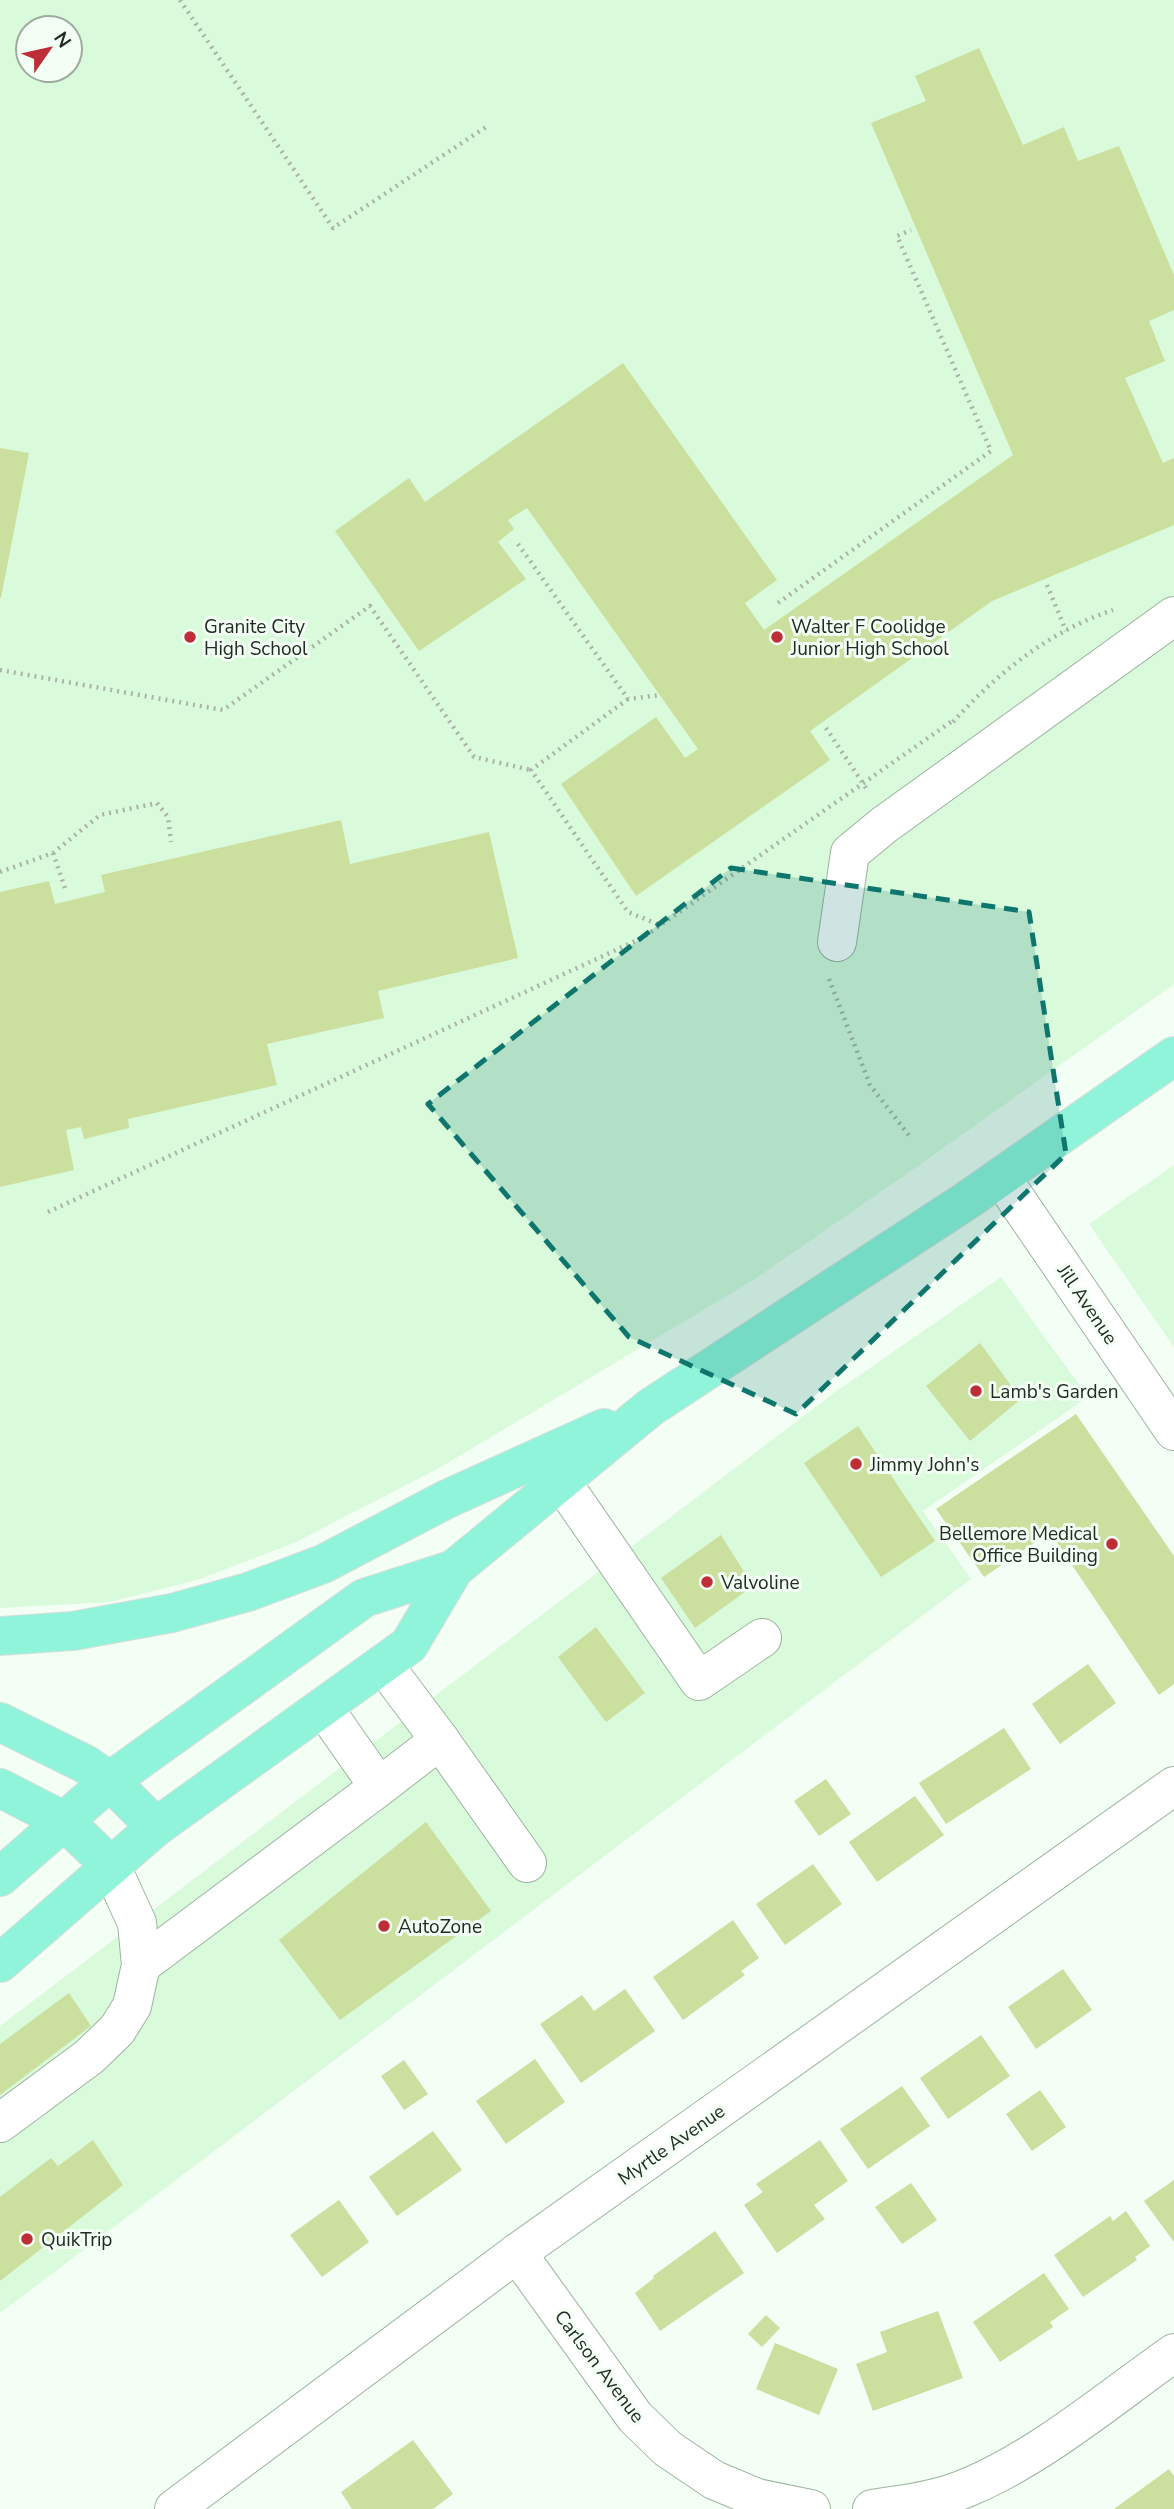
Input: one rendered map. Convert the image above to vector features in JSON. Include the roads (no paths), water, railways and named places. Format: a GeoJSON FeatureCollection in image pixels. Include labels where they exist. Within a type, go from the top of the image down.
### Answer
{"type":"FeatureCollection","features":[{"type":"Feature","properties":{"kind":"main road"},"geometry":{"type":"LineString","coordinates":[[0,1963],[156,1827],[409,1645],[454,1569],[651,1407],[1001,1177],[1174,1056]]}},
{"type":"Feature","properties":{"kind":"main road"},"geometry":{"type":"LineString","coordinates":[[0,1636],[73,1631],[172,1614],[248,1592],[323,1564],[447,1499],[651,1407]]}},
{"type":"Feature","properties":{"kind":"main road"},"geometry":{"type":"LineString","coordinates":[[0,1877],[110,1781],[364,1598],[454,1569]]}},
{"type":"Feature","properties":{"kind":"main road"},"geometry":{"type":"LineString","coordinates":[[0,1722],[85,1764],[110,1781],[156,1827]]}},
{"type":"Feature","properties":{"kind":"main road"},"geometry":{"type":"LineString","coordinates":[[0,1788],[64,1821],[111,1866]]}},
{"type":"Feature","properties":{"kind":"street"},"geometry":{"type":"LineString","coordinates":[[837,942],[850,853],[884,825],[1174,616]]}},
{"type":"Feature","properties":{"kind":"street","name":"Jill Avenue"},"geometry":{"type":"LineString","coordinates":[[1001,1177],[1174,1431]]}},
{"type":"Feature","properties":{"kind":"street"},"geometry":{"type":"LineString","coordinates":[[561,1480],[699,1681],[762,1638]]}},
{"type":"Feature","properties":{"kind":"street"},"geometry":{"type":"LineString","coordinates":[[383,1664],[527,1863]]}},
{"type":"Feature","properties":{"kind":"street"},"geometry":{"type":"LineString","coordinates":[[323,1707],[379,1787]]}},
{"type":"Feature","properties":{"kind":"street"},"geometry":{"type":"LineString","coordinates":[[141,1965],[440,1740]]}},
{"type":"Feature","properties":{"kind":"street","name":"Myrtle Avenue"},"geometry":{"type":"LineString","coordinates":[[174,2509],[517,2253],[1174,1786]]}},
{"type":"Feature","properties":{"kind":"street"},"geometry":{"type":"LineString","coordinates":[[0,2123],[89,2057],[117,2030],[132,2006],[141,1965],[137,1923],[111,1866]]}},
{"type":"Feature","properties":{"kind":"street","name":"Carlson Avenue"},"geometry":{"type":"LineString","coordinates":[[517,2253],[635,2417],[668,2449],[714,2480],[757,2498],[811,2509]]}},
{"type":"Feature","properties":{"kind":"street"},"geometry":{"type":"LineString","coordinates":[[872,2509],[918,2503],[970,2487],[1025,2459],[1174,2353]]}},
{"type":"Feature","properties":{"kind":"place","name":"Granite City High School"},"geometry":{"type":"Point","coordinates":[190,637]}},
{"type":"Feature","properties":{"kind":"place","name":"Walter F Coolidge Junior High School"},"geometry":{"type":"Point","coordinates":[777,637]}},
{"type":"Feature","properties":{"kind":"place","name":"Lamb's Garden"},"geometry":{"type":"Point","coordinates":[976,1391]}},
{"type":"Feature","properties":{"kind":"place","name":"Jimmy John's"},"geometry":{"type":"Point","coordinates":[856,1464]}},
{"type":"Feature","properties":{"kind":"place","name":"Bellemore Medical Office Building"},"geometry":{"type":"Point","coordinates":[1112,1544]}},
{"type":"Feature","properties":{"kind":"place","name":"Valvoline"},"geometry":{"type":"Point","coordinates":[707,1582]}},
{"type":"Feature","properties":{"kind":"place","name":"AutoZone"},"geometry":{"type":"Point","coordinates":[384,1926]}},
{"type":"Feature","properties":{"kind":"place","name":"QuikTrip"},"geometry":{"type":"Point","coordinates":[27,2239]}}]}
